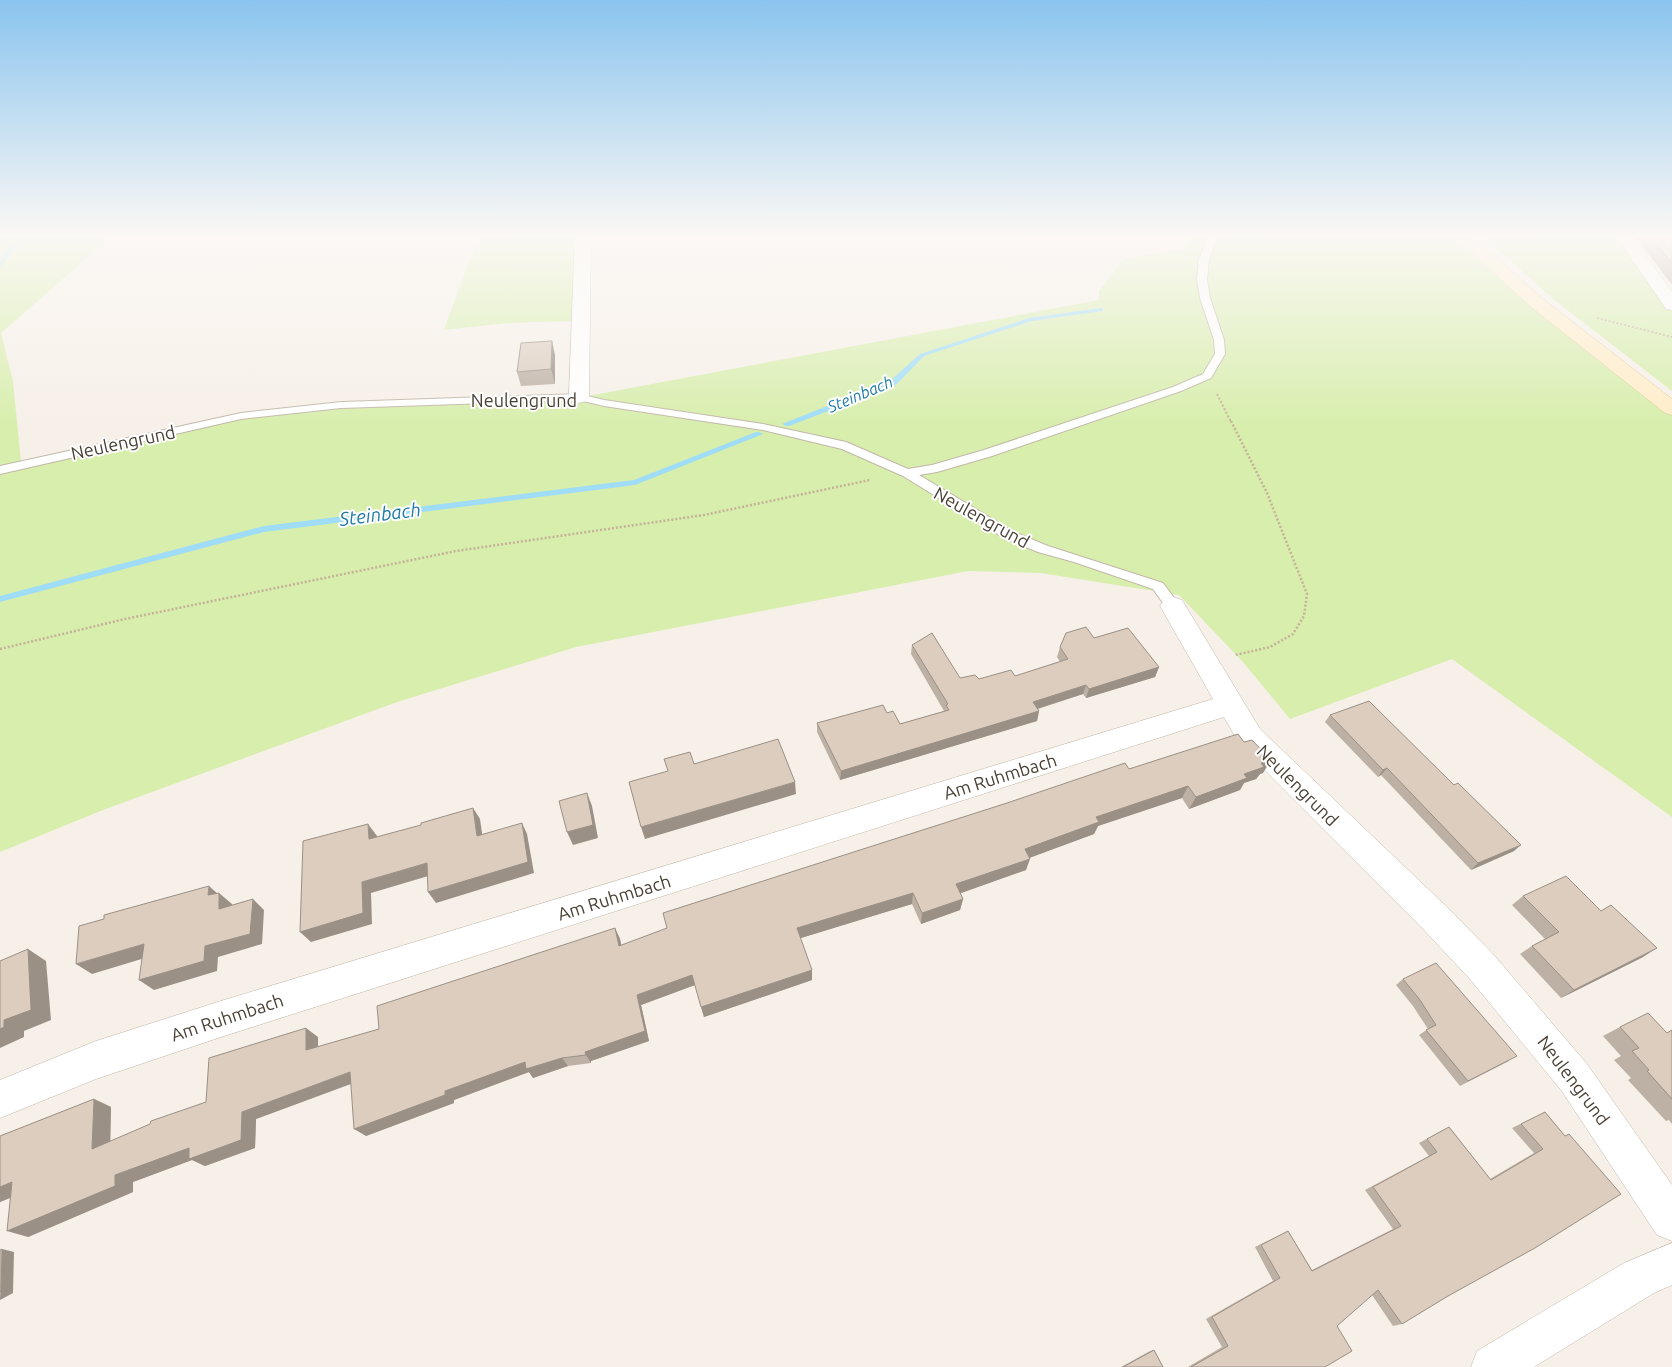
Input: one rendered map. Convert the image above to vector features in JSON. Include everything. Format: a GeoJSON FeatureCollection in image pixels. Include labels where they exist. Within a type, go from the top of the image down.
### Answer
{"type":"FeatureCollection","features":[{"type":"Feature","properties":{"kind":"main road"},"geometry":{"type":"LineString","coordinates":[[1533,300],[1672,410]]}},
{"type":"Feature","properties":{"kind":"street"},"geometry":{"type":"LineString","coordinates":[[579,398],[580,300]]}},
{"type":"Feature","properties":{"kind":"street","name":"Neulengrund"},"geometry":{"type":"LineString","coordinates":[[1173,606],[1250,738],[1436,919],[1529,1023],[1574,1077],[1672,1220]]}},
{"type":"Feature","properties":{"kind":"street","name":"Am Ruhmbach"},"geometry":{"type":"LineString","coordinates":[[0,1099],[96,1060],[221,1019],[1231,704]]}},
{"type":"Feature","properties":{"kind":"street"},"geometry":{"type":"LineString","coordinates":[[1493,1367],[1639,1278],[1672,1264]]}},
{"type":"Feature","properties":{"kind":"lane"},"geometry":{"type":"LineString","coordinates":[[907,473],[933,469],[988,453],[1177,389],[1206,376],[1220,354],[1219,340],[1206,300]]}},
{"type":"Feature","properties":{"kind":"lane","name":"Neulengrund"},"geometry":{"type":"LineString","coordinates":[[0,470],[241,416],[341,405],[489,399],[579,398],[762,427],[846,446],[907,473],[1009,535],[1043,549],[1079,559],[1158,586],[1173,606]]}},
{"type":"Feature","properties":{"kind":"path"},"geometry":{"type":"LineString","coordinates":[[1596,318],[1672,337]]}},
{"type":"Feature","properties":{"kind":"path"},"geometry":{"type":"LineString","coordinates":[[1205,658],[1244,654],[1277,644],[1298,629],[1307,601],[1307,594],[1267,493],[1233,424],[1206,376]]}},
{"type":"Feature","properties":{"kind":"path"},"geometry":{"type":"LineString","coordinates":[[0,648],[125,619],[456,551],[704,515],[907,473]]}},
{"type":"Feature","properties":{"kind":"green space"},"geometry":{"type":"Polygon","coordinates":[[[0,300],[39,300],[1,333],[13,382],[21,462],[241,417],[342,406],[588,396],[1099,300],[1524,300],[1672,414],[1672,817],[1452,659],[1290,719],[1243,662],[1179,595],[1041,573],[968,571],[576,647],[397,702],[103,810],[0,852],[0,300]]]}},
{"type":"Feature","properties":{"kind":"green space"},"geometry":{"type":"Polygon","coordinates":[[[455,300],[578,300],[577,321],[508,323],[444,330],[455,300]]]}},
{"type":"Feature","properties":{"kind":"green space"},"geometry":{"type":"Polygon","coordinates":[[[1555,300],[1665,300],[1672,310],[1672,391],[1555,300]]]}},
{"type":"Feature","properties":{"kind":"building"},"geometry":{"type":"Polygon","coordinates":[[[552,341],[551,369],[517,372],[521,343],[552,341]]]}},
{"type":"Feature","properties":{"kind":"building"},"geometry":{"type":"Polygon","coordinates":[[[1086,627],[1094,638],[1128,628],[1159,667],[1089,689],[1086,685],[1033,702],[1039,711],[841,771],[817,723],[883,705],[887,713],[893,711],[900,724],[949,710],[946,705],[948,704],[912,645],[932,633],[960,678],[975,675],[979,679],[1011,670],[1015,676],[1068,659],[1060,647],[1066,633],[1086,627]]]}},
{"type":"Feature","properties":{"kind":"building"},"geometry":{"type":"Polygon","coordinates":[[[1369,701],[1454,785],[1458,783],[1521,845],[1478,863],[1387,768],[1383,770],[1330,715],[1369,701]]]}},
{"type":"Feature","properties":{"kind":"building"},"geometry":{"type":"Polygon","coordinates":[[[1238,734],[1244,742],[1252,740],[1271,760],[1261,763],[1264,767],[1244,774],[1247,778],[1196,797],[1188,786],[1096,817],[1099,822],[1025,849],[1030,859],[956,884],[963,899],[922,913],[913,893],[797,928],[812,970],[701,1007],[692,975],[637,995],[645,1031],[585,1052],[586,1055],[562,1058],[526,1069],[525,1062],[445,1091],[445,1095],[354,1129],[350,1072],[242,1112],[241,1140],[189,1159],[189,1148],[115,1175],[115,1186],[7,1231],[12,1182],[0,1187],[0,1136],[94,1099],[92,1149],[150,1124],[151,1121],[206,1102],[209,1058],[306,1028],[306,1050],[379,1029],[377,1006],[615,928],[619,946],[667,928],[663,913],[1007,803],[1125,763],[1129,769],[1238,734]]]}},
{"type":"Feature","properties":{"kind":"building"},"geometry":{"type":"Polygon","coordinates":[[[778,739],[795,782],[641,827],[629,782],[668,771],[664,759],[690,752],[694,764],[778,739]]]}},
{"type":"Feature","properties":{"kind":"building"},"geometry":{"type":"Polygon","coordinates":[[[587,793],[593,825],[567,832],[559,801],[587,793]]]}},
{"type":"Feature","properties":{"kind":"building"},"geometry":{"type":"Polygon","coordinates":[[[473,808],[477,836],[522,823],[528,862],[428,892],[427,863],[362,882],[363,913],[300,932],[303,841],[368,824],[369,839],[473,808]]]}},
{"type":"Feature","properties":{"kind":"building"},"geometry":{"type":"Polygon","coordinates":[[[1566,876],[1601,911],[1611,905],[1657,948],[1574,990],[1532,946],[1559,932],[1523,896],[1566,876]]]}},
{"type":"Feature","properties":{"kind":"building"},"geometry":{"type":"Polygon","coordinates":[[[209,886],[208,895],[219,893],[219,909],[253,899],[250,934],[205,946],[204,961],[139,980],[144,944],[76,964],[79,926],[104,919],[104,915],[209,886]]]}},
{"type":"Feature","properties":{"kind":"building"},"geometry":{"type":"Polygon","coordinates":[[[28,949],[31,1010],[4,1020],[4,1027],[0,1029],[0,961],[28,949]]]}},
{"type":"Feature","properties":{"kind":"building"},"geometry":{"type":"Polygon","coordinates":[[[1436,963],[1517,1056],[1468,1081],[1426,1030],[1436,1025],[1420,1000],[1403,979],[1436,963]]]}},
{"type":"Feature","properties":{"kind":"building"},"geometry":{"type":"Polygon","coordinates":[[[1648,1013],[1667,1033],[1672,1030],[1672,1099],[1632,1051],[1639,1048],[1620,1027],[1648,1013]]]}},
{"type":"Feature","properties":{"kind":"building"},"geometry":{"type":"Polygon","coordinates":[[[1545,1112],[1565,1136],[1569,1134],[1621,1194],[1535,1248],[1402,1324],[1378,1290],[1337,1326],[1352,1351],[1325,1367],[1191,1367],[1228,1346],[1212,1317],[1280,1278],[1261,1245],[1288,1231],[1312,1271],[1401,1226],[1373,1187],[1437,1152],[1427,1139],[1449,1127],[1491,1180],[1543,1149],[1521,1124],[1545,1112]]]}},
{"type":"Feature","properties":{"kind":"building"},"geometry":{"type":"Polygon","coordinates":[[[2,1249],[1,1291],[0,1292],[0,1250],[2,1249]]]}},
{"type":"Feature","properties":{"kind":"building"},"geometry":{"type":"Polygon","coordinates":[[[1154,1350],[1163,1367],[1123,1367],[1154,1350]]]}},
{"type":"Feature","properties":{"kind":"waterway","name":"Steinbach"},"geometry":{"type":"LineString","coordinates":[[786,424],[893,383],[922,355],[1031,319],[1101,310]]}},
{"type":"Feature","properties":{"kind":"waterway","name":"Steinbach"},"geometry":{"type":"LineString","coordinates":[[0,599],[264,529],[635,482],[759,434]]}}]}
